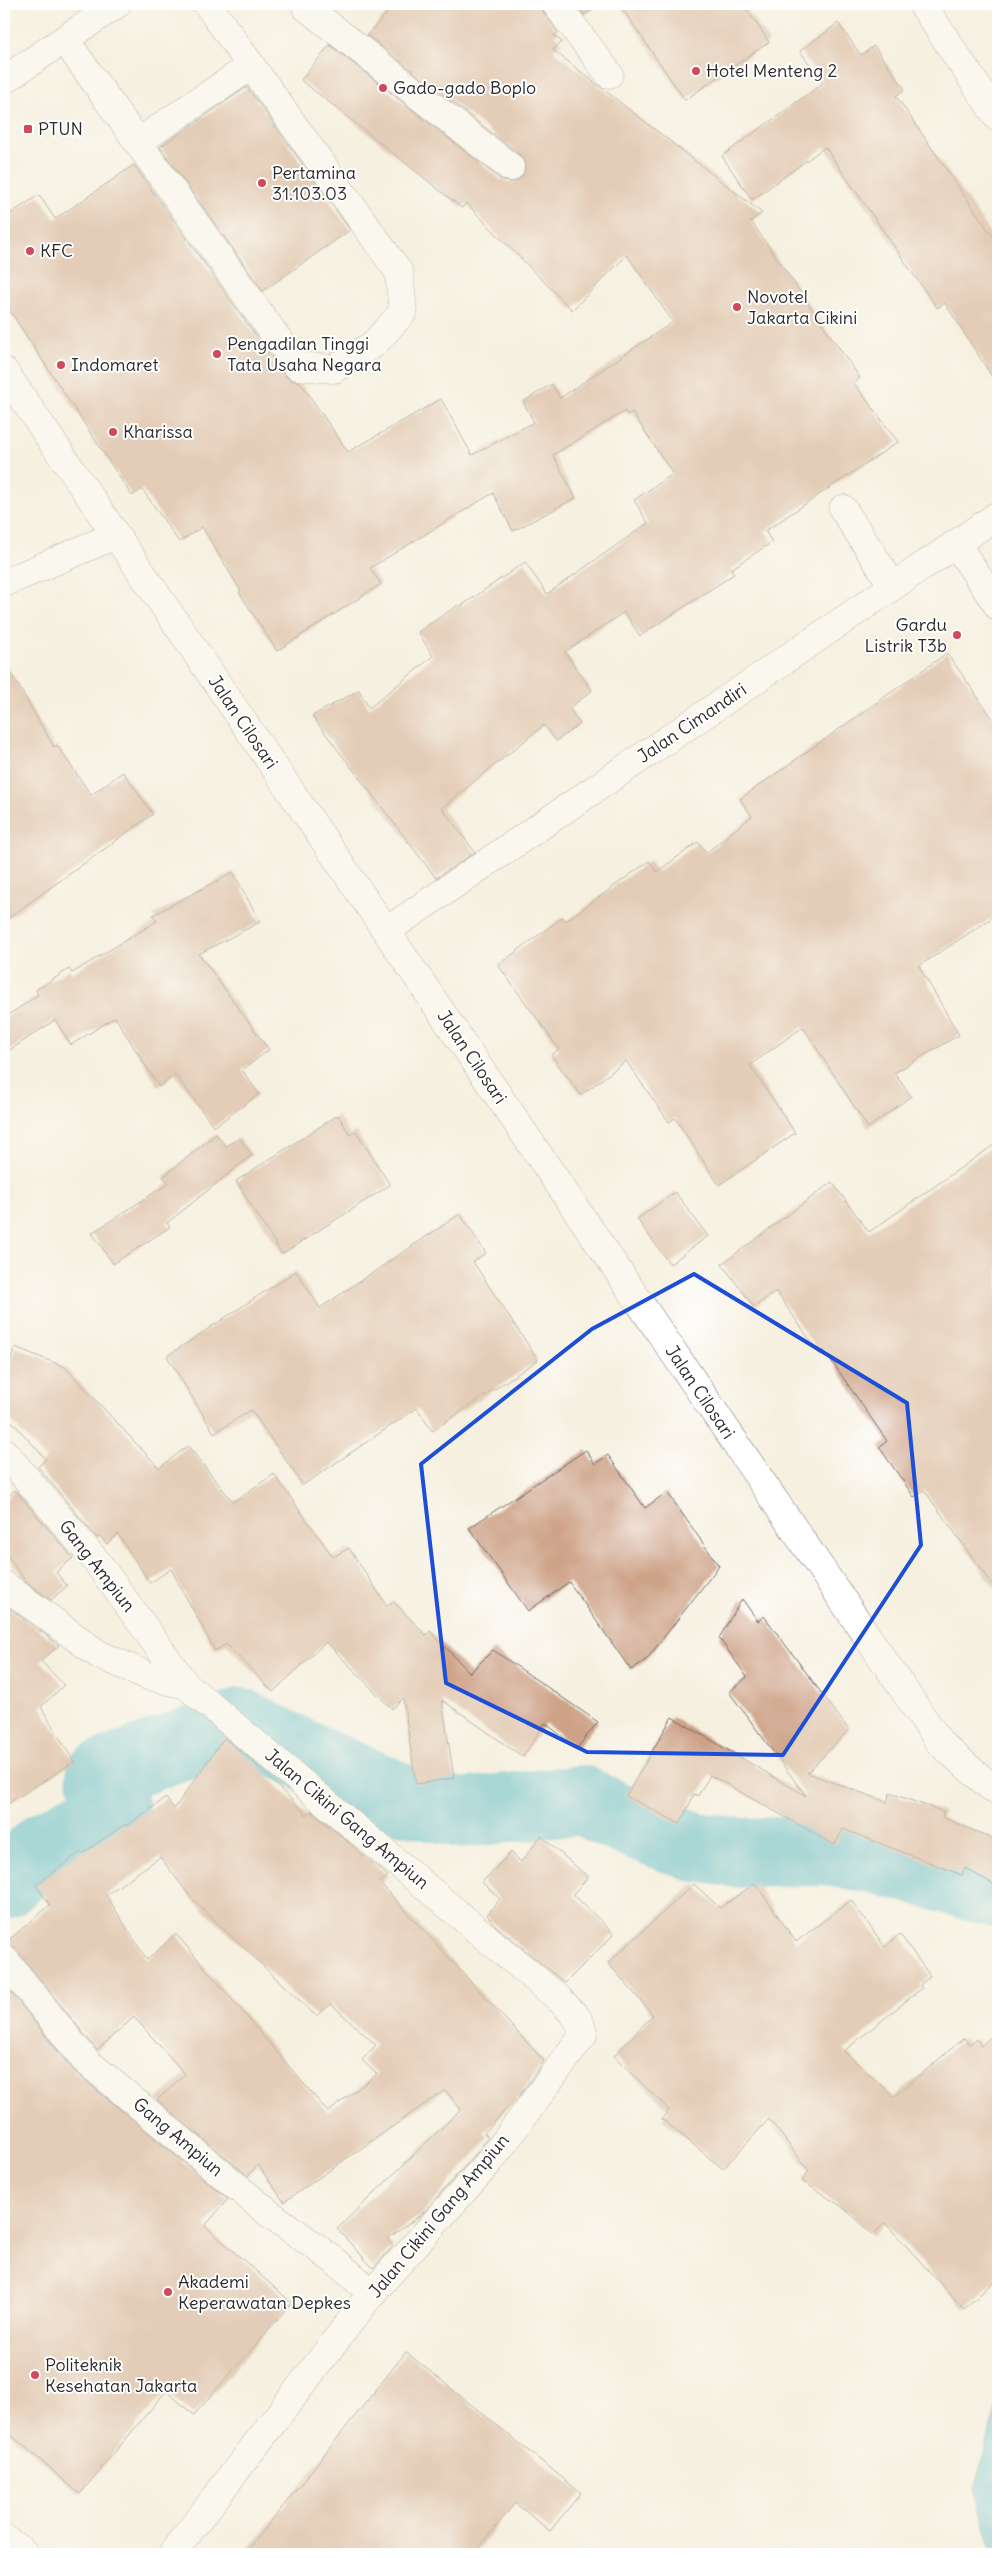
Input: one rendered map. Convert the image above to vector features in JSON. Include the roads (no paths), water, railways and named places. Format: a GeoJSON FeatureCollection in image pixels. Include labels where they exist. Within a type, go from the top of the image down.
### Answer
{"type":"FeatureCollection","features":[{"type":"Feature","properties":{"kind":"street"},"geometry":{"type":"LineString","coordinates":[[4,80],[117,4]]}},
{"type":"Feature","properties":{"kind":"street"},"geometry":{"type":"LineString","coordinates":[[65,40],[297,366],[334,369],[374,344],[403,312],[399,272],[207,4]]}},
{"type":"Feature","properties":{"kind":"street"},"geometry":{"type":"LineString","coordinates":[[556,4],[609,74]]}},
{"type":"Feature","properties":{"kind":"street"},"geometry":{"type":"LineString","coordinates":[[922,4],[998,118]]}},
{"type":"Feature","properties":{"kind":"street"},"geometry":{"type":"LineString","coordinates":[[308,5],[510,167]]}},
{"type":"Feature","properties":{"kind":"street"},"geometry":{"type":"LineString","coordinates":[[138,142],[252,66]]}},
{"type":"Feature","properties":{"kind":"street","name":"Jalan Cilosari"},"geometry":{"type":"LineString","coordinates":[[4,371],[940,1743],[993,1789],[998,1790]]}},
{"type":"Feature","properties":{"kind":"street"},"geometry":{"type":"LineString","coordinates":[[843,510],[893,586]]}},
{"type":"Feature","properties":{"kind":"street","name":"Jalan Cimandiri"},"geometry":{"type":"LineString","coordinates":[[386,931],[998,515]]}},
{"type":"Feature","properties":{"kind":"street"},"geometry":{"type":"LineString","coordinates":[[4,583],[116,535]]}},
{"type":"Feature","properties":{"kind":"street"},"geometry":{"type":"LineString","coordinates":[[956,544],[998,606]]}},
{"type":"Feature","properties":{"kind":"street","name":"Gang Ampiun"},"geometry":{"type":"LineString","coordinates":[[4,1452],[96,1562],[186,1685],[258,1746]]}},
{"type":"Feature","properties":{"kind":"street","name":"Gang Ampiun"},"geometry":{"type":"LineString","coordinates":[[4,1586],[98,1654],[148,1676],[186,1685]]}},
{"type":"Feature","properties":{"kind":"street","name":"Jalan Cikini Gang Ampiun"},"geometry":{"type":"LineString","coordinates":[[172,2554],[372,2293],[490,2160],[583,2035],[580,2020],[558,1998],[258,1746]]}},
{"type":"Feature","properties":{"kind":"street","name":"Gang Ampiun"},"geometry":{"type":"LineString","coordinates":[[4,1959],[85,2060],[266,2211],[336,2261],[372,2293]]}},
{"type":"Feature","properties":{"kind":"street"},"geometry":{"type":"LineString","coordinates":[[4,2538],[25,2554]]}},
{"type":"Feature","properties":{"kind":"water"},"geometry":{"type":"Polygon","coordinates":[[[998,2401],[998,2554],[993,2554],[975,2489],[998,2401]]]}},
{"type":"Feature","properties":{"kind":"waterway"},"geometry":{"type":"LineString","coordinates":[[4,1884],[45,1846],[114,1808],[101,1775],[241,1723],[308,1757],[406,1800],[461,1813],[581,1800],[626,1821],[695,1847],[740,1853],[826,1851],[881,1860],[998,1893]]}},
{"type":"Feature","properties":{"kind":"place","name":"Hotel Menteng 2"},"geometry":{"type":"Point","coordinates":[696,71]}},
{"type":"Feature","properties":{"kind":"place","name":"Gado-gado Boplo"},"geometry":{"type":"Point","coordinates":[383,88]}},
{"type":"Feature","properties":{"kind":"place","name":"PTUN"},"geometry":{"type":"Point","coordinates":[28,129]}},
{"type":"Feature","properties":{"kind":"place","name":"Pertamina 31.103.03"},"geometry":{"type":"Point","coordinates":[262,183]}},
{"type":"Feature","properties":{"kind":"place","name":"KFC"},"geometry":{"type":"Point","coordinates":[30,251]}},
{"type":"Feature","properties":{"kind":"place","name":"Novotel Jakarta Cikini"},"geometry":{"type":"Point","coordinates":[737,307]}},
{"type":"Feature","properties":{"kind":"place","name":"Pengadilan Tinggi Tata Usaha Negara"},"geometry":{"type":"Point","coordinates":[217,354]}},
{"type":"Feature","properties":{"kind":"place","name":"Indomaret"},"geometry":{"type":"Point","coordinates":[61,365]}},
{"type":"Feature","properties":{"kind":"place","name":"Kharissa"},"geometry":{"type":"Point","coordinates":[113,432]}},
{"type":"Feature","properties":{"kind":"place","name":"Gardu Listrik T3b"},"geometry":{"type":"Point","coordinates":[957,635]}},
{"type":"Feature","properties":{"kind":"place","name":"Akademi Keperawatan Depkes"},"geometry":{"type":"Point","coordinates":[168,2292]}},
{"type":"Feature","properties":{"kind":"place","name":"Politeknik Kesehatan Jakarta"},"geometry":{"type":"Point","coordinates":[35,2375]}}]}
